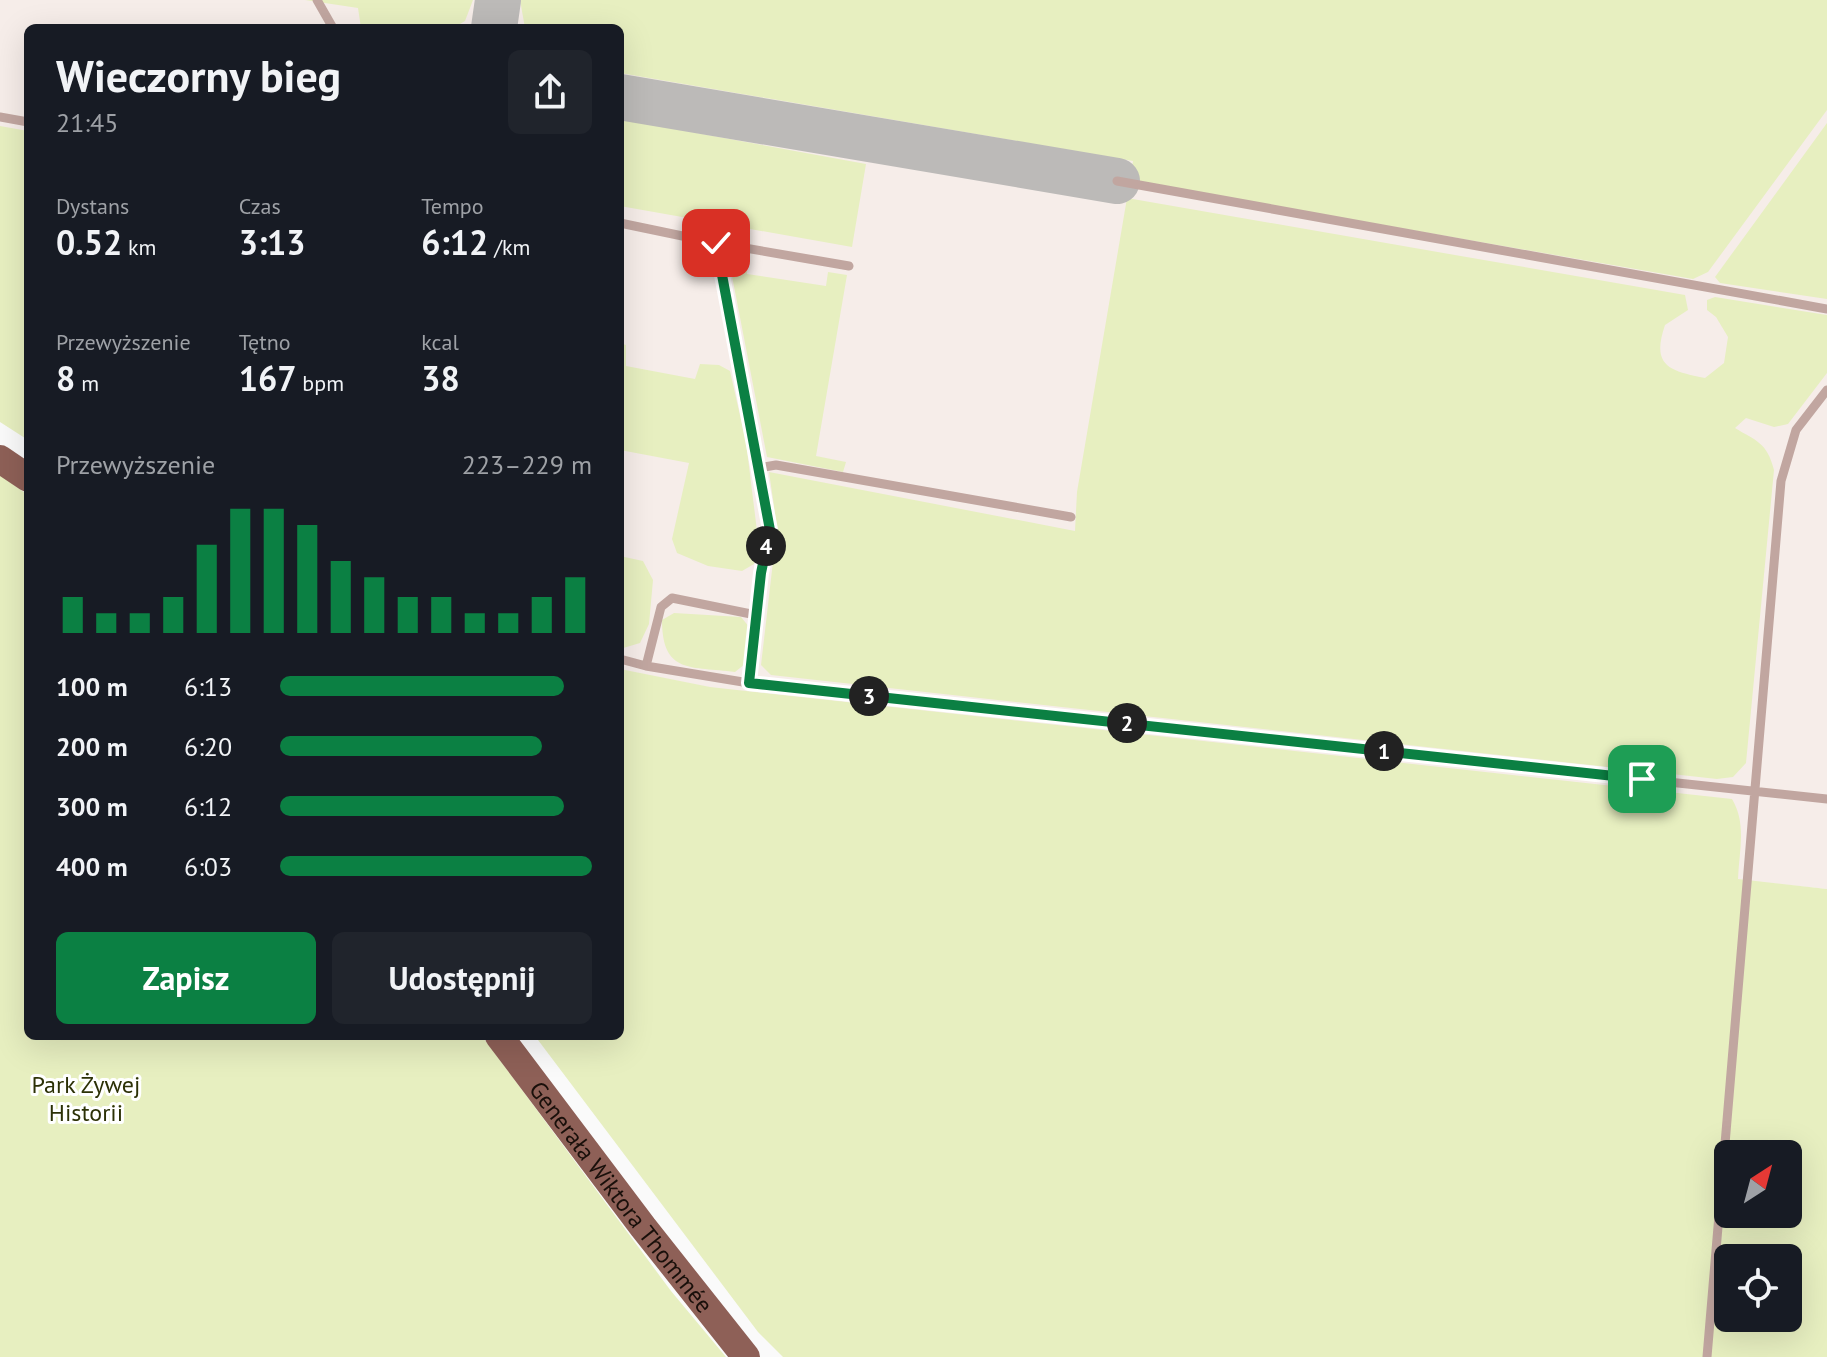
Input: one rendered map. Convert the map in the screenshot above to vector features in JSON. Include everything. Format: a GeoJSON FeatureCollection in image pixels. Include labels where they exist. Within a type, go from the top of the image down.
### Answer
{"type":"FeatureCollection","features":[{"type":"Feature","properties":{"kind":"main road"},"geometry":{"type":"LineString","coordinates":[[0,459],[24,475]]}},
{"type":"Feature","properties":{"kind":"main road","name":"Generała Wiktora Thommée"},"geometry":{"type":"LineString","coordinates":[[502,1040],[746,1357]]}},
{"type":"Feature","properties":{"kind":"lane"},"geometry":{"type":"LineString","coordinates":[[317,0],[331,24]]}},
{"type":"Feature","properties":{"kind":"lane"},"geometry":{"type":"LineString","coordinates":[[0,117],[24,121]]}},
{"type":"Feature","properties":{"kind":"lane"},"geometry":{"type":"LineString","coordinates":[[1117,181],[1827,309]]}},
{"type":"Feature","properties":{"kind":"lane"},"geometry":{"type":"LineString","coordinates":[[624,224],[849,266]]}},
{"type":"Feature","properties":{"kind":"lane"},"geometry":{"type":"LineString","coordinates":[[716,243],[770,530],[749,683]]}},
{"type":"Feature","properties":{"kind":"lane"},"geometry":{"type":"LineString","coordinates":[[1707,1357],[1781,481],[1796,430],[1827,390]]}},
{"type":"Feature","properties":{"kind":"lane"},"geometry":{"type":"LineString","coordinates":[[758,468],[776,465],[1071,517]]}},
{"type":"Feature","properties":{"kind":"lane"},"geometry":{"type":"LineString","coordinates":[[646,666],[661,607],[672,598],[756,615]]}},
{"type":"Feature","properties":{"kind":"lane"},"geometry":{"type":"LineString","coordinates":[[624,660],[749,683],[1827,799]]}},
{"type":"Feature","properties":{"kind":"shaded area"},"geometry":{"type":"Polygon","coordinates":[[[0,0],[1827,0],[1827,889],[1662,872],[624,704],[624,24],[24,24],[24,172],[0,168],[0,0]]]}},
{"type":"Feature","properties":{"kind":"green space"},"geometry":{"type":"Polygon","coordinates":[[[305,0],[473,0],[465,21],[460,24],[360,24],[358,8],[305,0]]]}},
{"type":"Feature","properties":{"kind":"green space"},"geometry":{"type":"Polygon","coordinates":[[[520,0],[1827,0],[1827,110],[1708,272],[1693,279],[1130,181],[1133,161],[624,74],[624,24],[524,24],[520,0]]]}},
{"type":"Feature","properties":{"kind":"green space"},"geometry":{"type":"Polygon","coordinates":[[[624,120],[866,164],[852,247],[624,207],[624,120]]]}},
{"type":"Feature","properties":{"kind":"green space"},"geometry":{"type":"Polygon","coordinates":[[[1827,123],[1827,299],[1720,283],[1715,277],[1827,123]]]}},
{"type":"Feature","properties":{"kind":"green space"},"geometry":{"type":"Polygon","coordinates":[[[0,126],[24,130],[24,437],[0,422],[0,126]]]}},
{"type":"Feature","properties":{"kind":"green space"},"geometry":{"type":"Polygon","coordinates":[[[1127,198],[1685,295],[1688,310],[1665,325],[1660,350],[1666,364],[1673,369],[1705,378],[1724,363],[1728,337],[1716,317],[1707,310],[1707,300],[1715,297],[1827,315],[1827,373],[1788,424],[1774,427],[1746,418],[1735,428],[1764,448],[1774,470],[1746,763],[1733,777],[1717,779],[771,675],[761,665],[777,527],[769,472],[1075,531],[1077,492],[1127,198]]]}},
{"type":"Feature","properties":{"kind":"green space"},"geometry":{"type":"Polygon","coordinates":[[[747,258],[747,274],[826,286],[828,272],[847,275],[816,456],[846,462],[843,472],[767,457],[731,271],[735,262],[747,258]]]}},
{"type":"Feature","properties":{"kind":"green space"},"geometry":{"type":"Polygon","coordinates":[[[624,344],[626,366],[695,379],[700,364],[719,365],[730,371],[746,442],[759,547],[754,564],[742,571],[708,566],[677,553],[672,539],[689,463],[624,451],[624,344]]]}},
{"type":"Feature","properties":{"kind":"green space","name":"Park Żywej Historii"},"geometry":{"type":"Polygon","coordinates":[[[0,475],[24,492],[24,1040],[485,1040],[671,1291],[726,1357],[0,1357],[0,475]]]}},
{"type":"Feature","properties":{"kind":"green space"},"geometry":{"type":"Polygon","coordinates":[[[624,557],[643,561],[653,580],[649,624],[640,643],[624,648],[624,557]]]}},
{"type":"Feature","properties":{"kind":"green space"},"geometry":{"type":"Polygon","coordinates":[[[674,613],[741,617],[750,628],[745,664],[735,672],[693,667],[674,659],[663,638],[662,620],[674,613]]]}},
{"type":"Feature","properties":{"kind":"green space"},"geometry":{"type":"Polygon","coordinates":[[[624,670],[710,687],[1732,799],[1741,828],[1738,879],[1827,889],[1827,1357],[783,1357],[758,1332],[538,1040],[624,1040],[624,670]]]}},
{"type":"Feature","properties":{"kind":"taxiway"},"geometry":{"type":"LineString","coordinates":[[495,24],[498,0]]}},
{"type":"Feature","properties":{"kind":"taxiway"},"geometry":{"type":"LineString","coordinates":[[624,98],[1117,181]]}},
{"type":"Feature","properties":{"kind":"route"},"geometry":{"type":"LineString","coordinates":[[716,243],[770,530],[761,573],[749,683],[1642,779]]}}]}
